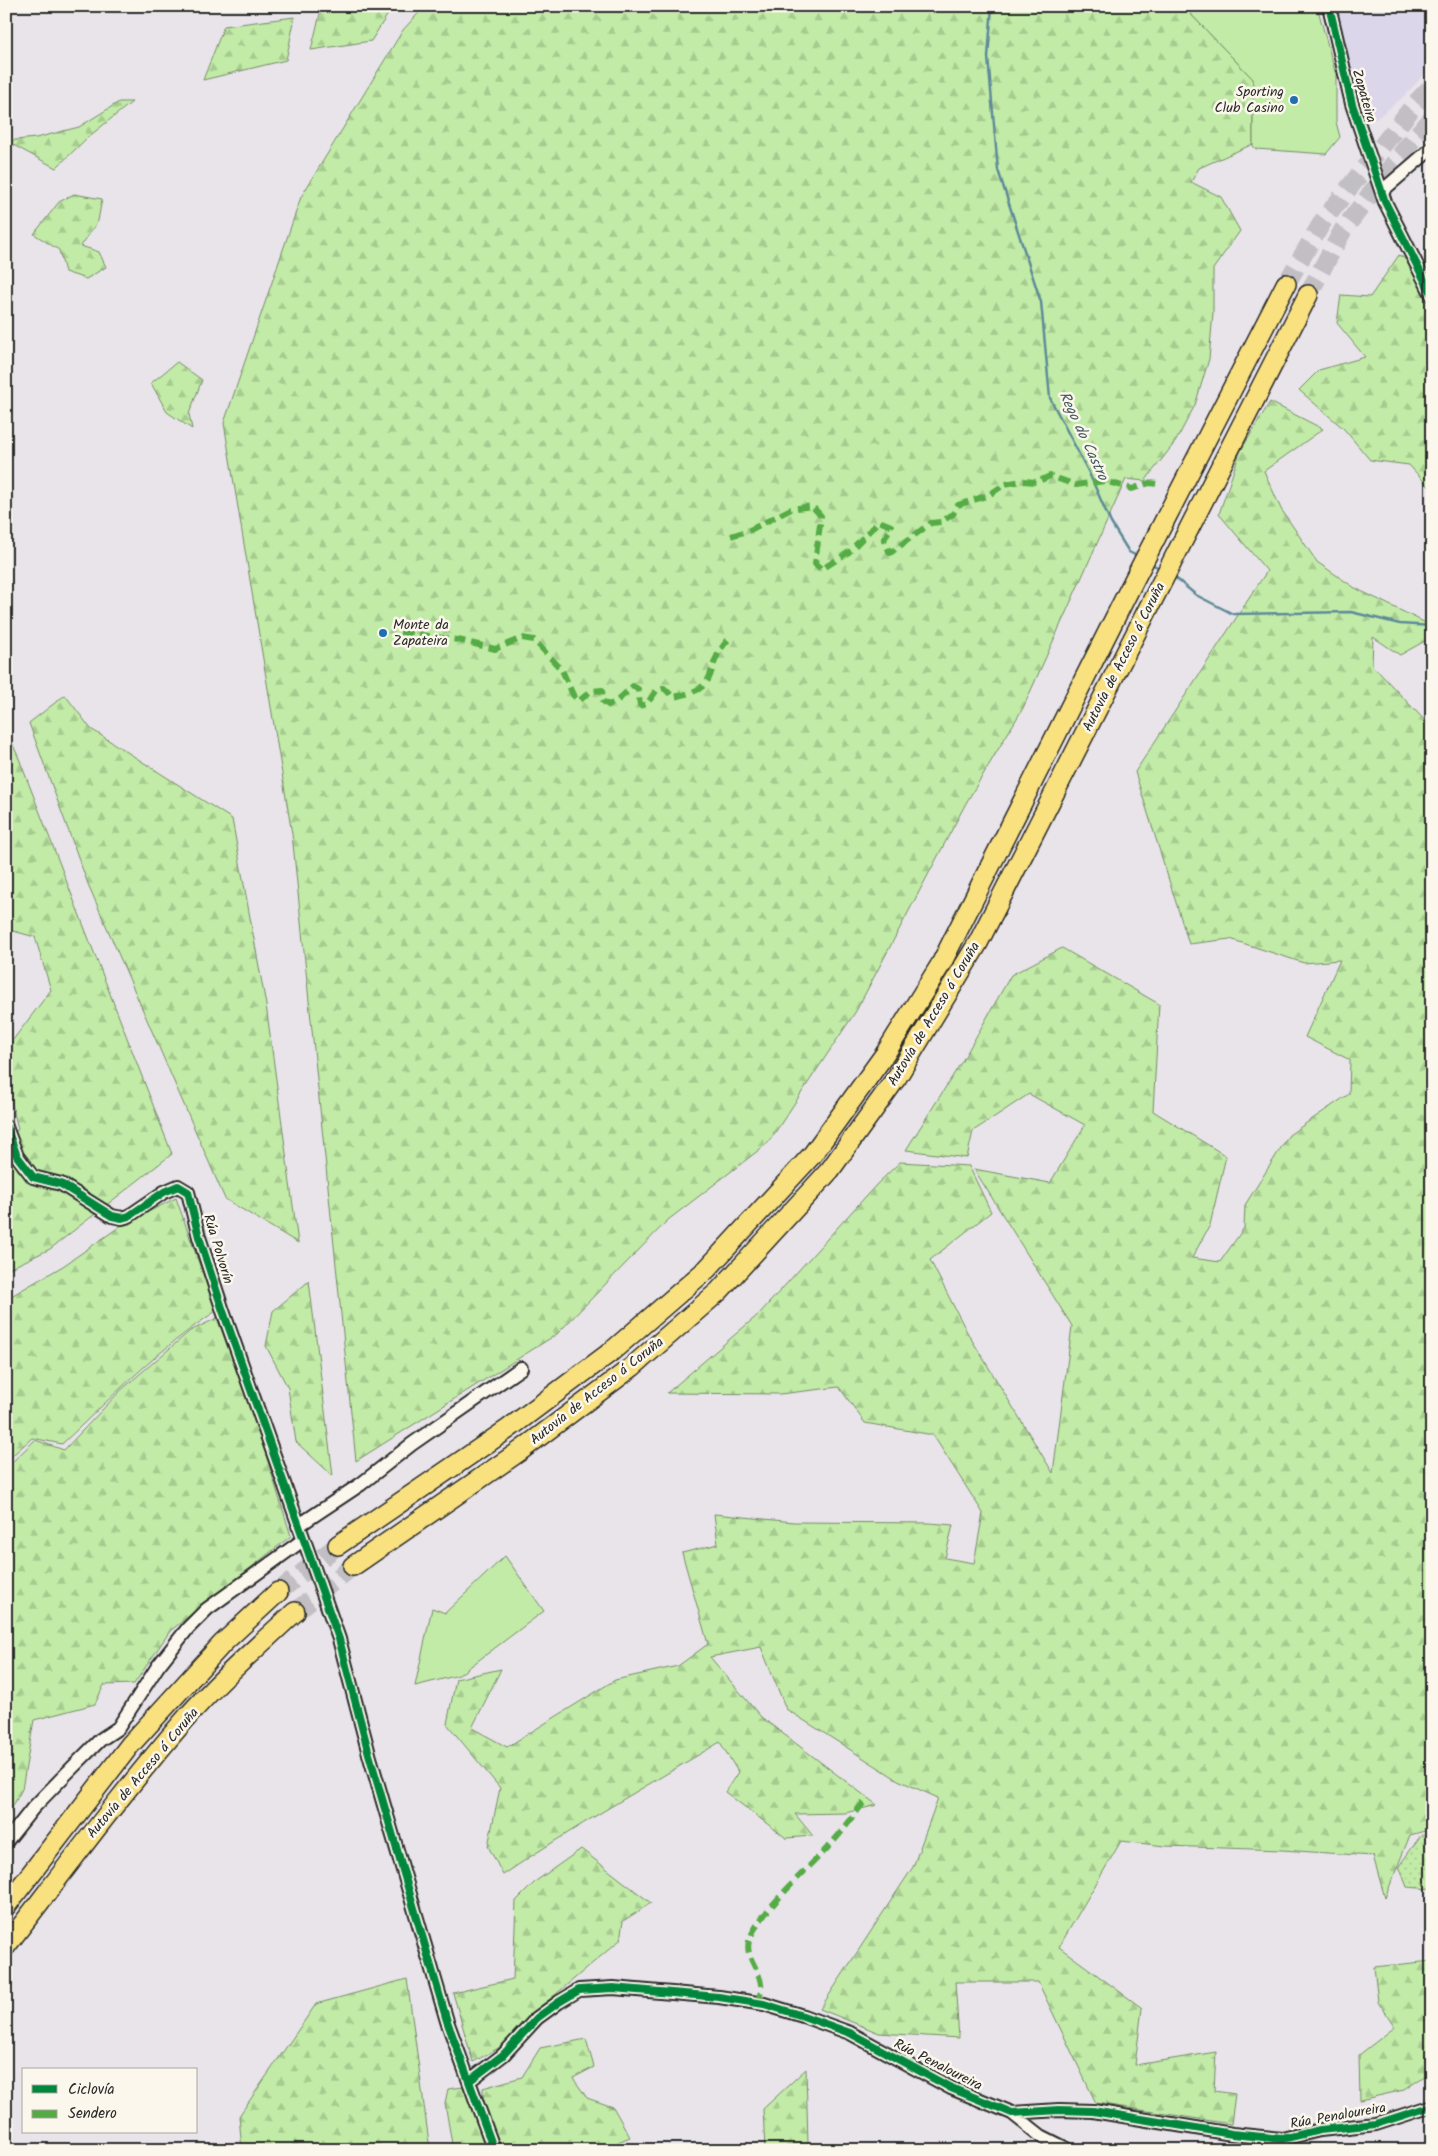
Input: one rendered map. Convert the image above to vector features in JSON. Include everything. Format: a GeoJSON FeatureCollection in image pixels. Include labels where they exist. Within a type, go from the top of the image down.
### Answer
{"type":"FeatureCollection","features":[{"type":"Feature","properties":{"kind":"highway","name":"Autovía de Acceso á Coruña"},"geometry":{"type":"LineString","coordinates":[[338,1546],[508,1429],[612,1351],[707,1269],[812,1154],[885,1054],[941,964],[1134,580],[1286,284]]}},
{"type":"Feature","properties":{"kind":"highway","name":"Autovía de Acceso á Coruña"},"geometry":{"type":"LineString","coordinates":[[353,1566],[520,1451],[632,1367],[719,1291],[830,1170],[897,1077],[978,943],[1308,296]]}},
{"type":"Feature","properties":{"kind":"highway","name":"Autovía de Acceso á Coruña"},"geometry":{"type":"LineString","coordinates":[[6,1906],[130,1745],[223,1644],[278,1592]]}},
{"type":"Feature","properties":{"kind":"highway","name":"Autovía de Acceso á Coruña"},"geometry":{"type":"LineString","coordinates":[[6,1946],[107,1814],[182,1723],[233,1669],[295,1612]]}},
{"type":"Feature","properties":{"kind":"street","name":"Zapateira"},"geometry":{"type":"LineString","coordinates":[[1329,6],[1352,104],[1382,191],[1405,245],[1432,295]]}},
{"type":"Feature","properties":{"kind":"street"},"geometry":{"type":"LineString","coordinates":[[1382,191],[1432,148]]}},
{"type":"Feature","properties":{"kind":"street","name":"Rúa Polvorín"},"geometry":{"type":"LineString","coordinates":[[6,1127],[17,1156],[33,1177],[61,1184],[112,1216],[129,1216],[164,1192],[178,1186],[188,1192],[199,1237],[223,1311],[301,1534]]}},
{"type":"Feature","properties":{"kind":"street"},"geometry":{"type":"LineString","coordinates":[[6,1842],[33,1808],[66,1774],[100,1740],[118,1728],[158,1666],[188,1628],[207,1609],[412,1444],[521,1368]]}},
{"type":"Feature","properties":{"kind":"street"},"geometry":{"type":"LineString","coordinates":[[301,1534],[339,1639],[369,1754],[447,2021],[494,2150]]}},
{"type":"Feature","properties":{"kind":"street","name":"Rúa Penaloureira"},"geometry":{"type":"LineString","coordinates":[[469,2082],[503,2055],[546,2010],[569,1995],[590,1988],[626,1988],[695,1994],[764,2004],[803,2016],[850,2033],[951,2088],[1012,2113],[1059,2110],[1093,2111],[1224,2132],[1282,2139],[1320,2130],[1376,2124],[1432,2106]]}},
{"type":"Feature","properties":{"kind":"street"},"geometry":{"type":"LineString","coordinates":[[1012,2113],[1041,2136],[1069,2150]]}},
{"type":"Feature","properties":{"kind":"shaded area"},"geometry":{"type":"Polygon","coordinates":[[[1337,6],[1432,6],[1432,66],[1403,97],[1376,119],[1370,120],[1362,110],[1337,6]]]}},
{"type":"Feature","properties":{"kind":"green space"},"geometry":{"type":"Polygon","coordinates":[[[322,6],[393,6],[371,41],[311,50],[322,6]]]}},
{"type":"Feature","properties":{"kind":"green space"},"geometry":{"type":"Polygon","coordinates":[[[425,6],[1183,6],[1253,79],[1253,144],[1199,168],[1191,182],[1221,197],[1240,231],[1213,269],[1213,313],[1209,359],[1195,405],[1176,441],[1145,481],[1126,479],[1023,708],[966,803],[856,1011],[768,1143],[668,1220],[557,1334],[356,1461],[292,834],[224,423],[301,197],[403,30],[425,6]]]}},
{"type":"Feature","properties":{"kind":"green space","name":"Sporting Club Casino"},"geometry":{"type":"Polygon","coordinates":[[[1183,6],[1317,6],[1336,75],[1336,122],[1340,137],[1326,154],[1256,149],[1253,146],[1253,79],[1183,6]]]}},
{"type":"Feature","properties":{"kind":"green space"},"geometry":{"type":"Polygon","coordinates":[[[295,17],[286,60],[203,80],[224,26],[295,17]]]}},
{"type":"Feature","properties":{"kind":"green space"},"geometry":{"type":"Polygon","coordinates":[[[119,102],[132,102],[87,138],[56,168],[6,141],[36,138],[79,127],[119,102]]]}},
{"type":"Feature","properties":{"kind":"green space"},"geometry":{"type":"Polygon","coordinates":[[[74,194],[102,199],[98,221],[81,246],[99,252],[106,267],[86,279],[65,272],[59,250],[34,234],[59,202],[74,194]]]}},
{"type":"Feature","properties":{"kind":"green space"},"geometry":{"type":"Polygon","coordinates":[[[1399,255],[1432,277],[1432,490],[1409,465],[1370,460],[1344,429],[1299,390],[1319,370],[1365,357],[1337,323],[1341,295],[1370,297],[1399,255]]]}},
{"type":"Feature","properties":{"kind":"green space"},"geometry":{"type":"Polygon","coordinates":[[[177,362],[202,380],[189,414],[192,429],[167,412],[151,383],[177,362]]]}},
{"type":"Feature","properties":{"kind":"green space"},"geometry":{"type":"Polygon","coordinates":[[[1270,402],[1323,429],[1264,471],[1281,509],[1317,562],[1355,588],[1432,626],[1432,637],[1400,655],[1373,637],[1372,665],[1432,728],[1432,1829],[1410,1835],[1385,1898],[1373,1856],[1282,1850],[1165,1846],[1121,1841],[1059,1947],[1142,2008],[1135,2065],[1216,2052],[1214,2091],[1235,2094],[1231,2124],[1096,2103],[1038,1982],[955,1982],[959,2038],[879,2033],[820,2009],[913,1867],[938,1798],[898,1780],[786,1709],[761,1647],[710,1657],[761,1717],[877,1805],[845,1813],[795,1814],[813,1836],[786,1838],[725,1792],[738,1772],[720,1742],[583,1823],[503,1875],[488,1846],[500,1788],[447,1724],[456,1679],[501,1669],[472,1728],[507,1747],[615,1680],[678,1666],[708,1644],[682,1553],[718,1544],[714,1514],[794,1522],[930,1523],[953,1525],[945,1558],[974,1563],[983,1513],[933,1435],[865,1423],[839,1387],[780,1394],[667,1393],[759,1314],[877,1184],[900,1162],[969,1166],[991,1212],[930,1260],[967,1332],[1053,1473],[1072,1326],[974,1169],[1050,1183],[1085,1125],[1029,1094],[973,1131],[967,1158],[906,1150],[964,1058],[1011,975],[1062,948],[1159,1004],[1153,1111],[1226,1156],[1210,1225],[1192,1258],[1220,1262],[1244,1228],[1245,1205],[1289,1135],[1349,1094],[1350,1060],[1305,1037],[1340,960],[1304,963],[1230,939],[1189,944],[1135,772],[1267,571],[1219,514],[1240,452],[1270,402]]]}},
{"type":"Feature","properties":{"kind":"green space"},"geometry":{"type":"Polygon","coordinates":[[[65,695],[91,729],[232,819],[266,1005],[298,1243],[225,1199],[88,884],[29,723],[65,695]]]}},
{"type":"Feature","properties":{"kind":"green space"},"geometry":{"type":"Polygon","coordinates":[[[6,730],[18,756],[172,1154],[50,1249],[6,1270],[6,1142],[18,1129],[6,1079],[6,1049],[51,990],[35,937],[6,929],[6,730]]]}},
{"type":"Feature","properties":{"kind":"green space"},"geometry":{"type":"Polygon","coordinates":[[[176,1198],[216,1311],[155,1357],[62,1444],[32,1438],[6,1461],[6,1299],[63,1266],[122,1225],[176,1198]]]}},
{"type":"Feature","properties":{"kind":"green space"},"geometry":{"type":"Polygon","coordinates":[[[309,1281],[333,1476],[296,1442],[288,1388],[266,1346],[273,1311],[309,1281]]]}},
{"type":"Feature","properties":{"kind":"green space"},"geometry":{"type":"Polygon","coordinates":[[[217,1318],[252,1410],[291,1536],[170,1631],[134,1684],[104,1685],[95,1704],[34,1720],[22,1789],[6,1819],[6,1468],[35,1440],[64,1450],[120,1391],[190,1331],[217,1318]]]}},
{"type":"Feature","properties":{"kind":"green space"},"geometry":{"type":"Polygon","coordinates":[[[505,1556],[544,1611],[459,1675],[415,1686],[432,1608],[445,1613],[505,1556]]]}},
{"type":"Feature","properties":{"kind":"green space"},"geometry":{"type":"Polygon","coordinates":[[[1421,1835],[1432,1836],[1432,1889],[1407,1887],[1399,1866],[1421,1835]]]}},
{"type":"Feature","properties":{"kind":"green space"},"geometry":{"type":"Polygon","coordinates":[[[581,1849],[651,1903],[623,1921],[620,1940],[536,2011],[504,2045],[473,2062],[453,1993],[513,1979],[516,1901],[536,1881],[581,1849]]]}},
{"type":"Feature","properties":{"kind":"green space"},"geometry":{"type":"Polygon","coordinates":[[[1432,1961],[1432,2071],[1404,2090],[1360,2100],[1359,2055],[1395,2027],[1378,2001],[1374,1967],[1432,1961]]]}},
{"type":"Feature","properties":{"kind":"green space"},"geometry":{"type":"Polygon","coordinates":[[[407,1979],[430,2150],[242,2150],[239,2116],[316,2004],[407,1979]]]}},
{"type":"Feature","properties":{"kind":"green space"},"geometry":{"type":"Polygon","coordinates":[[[586,2039],[594,2067],[573,2078],[587,2098],[613,2107],[630,2137],[599,2150],[503,2150],[483,2107],[483,2088],[522,2077],[540,2048],[586,2039]]]}},
{"type":"Feature","properties":{"kind":"green space"},"geometry":{"type":"Polygon","coordinates":[[[806,2069],[808,2145],[817,2150],[765,2150],[763,2109],[806,2069]]]}},
{"type":"Feature","properties":{"kind":"green space"},"geometry":{"type":"Polygon","coordinates":[[[463,2087],[489,2150],[453,2150],[445,2103],[448,2089],[463,2087]]]}},
{"type":"Feature","properties":{"kind":"waterway","name":"Rego do Castro"},"geometry":{"type":"LineString","coordinates":[[992,6],[988,57],[998,170],[1041,302],[1050,398],[1089,473],[1111,523],[1129,552],[1139,557]]}},
{"type":"Feature","properties":{"kind":"waterway","name":"Rego do Castro"},"geometry":{"type":"LineString","coordinates":[[1150,563],[1161,569]]}},
{"type":"Feature","properties":{"kind":"waterway","name":"Rego do Castro"},"geometry":{"type":"LineString","coordinates":[[1172,575],[1196,595],[1233,614],[1351,612],[1400,624],[1432,626]]}},
{"type":"Feature","properties":{"kind":"tunnel"},"geometry":{"type":"LineString","coordinates":[[1286,284],[1323,221],[1415,104],[1432,86]]}},
{"type":"Feature","properties":{"kind":"tunnel"},"geometry":{"type":"LineString","coordinates":[[1308,295],[1343,230],[1412,140],[1432,119]]}},
{"type":"Feature","properties":{"kind":"tunnel"},"geometry":{"type":"LineString","coordinates":[[278,1592],[338,1545]]}},
{"type":"Feature","properties":{"kind":"tunnel"},"geometry":{"type":"LineString","coordinates":[[295,1612],[353,1566]]}},
{"type":"Feature","properties":{"kind":"marked path"},"geometry":{"type":"LineString","coordinates":[[731,536],[750,530],[791,509],[812,506],[821,516],[815,564],[822,569],[849,552],[879,521],[891,526],[884,540],[890,553],[931,523],[941,522],[953,514],[958,505],[989,495],[1005,484],[1022,481],[1037,482],[1050,476],[1076,485],[1105,481],[1132,489],[1149,483],[1158,484]]}},
{"type":"Feature","properties":{"kind":"marked path"},"geometry":{"type":"LineString","coordinates":[[400,632],[458,640],[495,649],[522,638],[534,640],[562,670],[573,695],[579,701],[591,691],[602,690],[603,701],[608,705],[616,702],[633,686],[638,689],[640,705],[646,705],[657,690],[664,688],[673,697],[700,688],[706,683],[720,650],[728,640]]}},
{"type":"Feature","properties":{"kind":"marked path"},"geometry":{"type":"LineString","coordinates":[[756,2003],[760,1994],[760,1978],[748,1949],[754,1930],[773,1904],[835,1839],[864,1802]]}},
{"type":"Feature","properties":{"kind":"cycle path"},"geometry":{"type":"LineString","coordinates":[[1329,6],[1352,104],[1385,202],[1432,295]]}},
{"type":"Feature","properties":{"kind":"cycle path"},"geometry":{"type":"LineString","coordinates":[[6,1127],[17,1156],[33,1177],[61,1184],[112,1216],[122,1218],[129,1216],[164,1192],[178,1186],[188,1192],[199,1237],[223,1311],[339,1639],[369,1754],[447,2021],[494,2150]]}},
{"type":"Feature","properties":{"kind":"cycle path"},"geometry":{"type":"LineString","coordinates":[[469,2081],[503,2055],[537,2018],[559,2002],[579,1990],[613,1988],[719,1997],[764,2004],[803,2016],[850,2033],[951,2088],[1012,2113],[1059,2110],[1093,2111],[1232,2134],[1282,2139],[1320,2130],[1376,2124],[1432,2106]]}},
{"type":"Feature","properties":{"kind":"place","name":"Sporting Club Casino"},"geometry":{"type":"Point","coordinates":[1294,100]}},
{"type":"Feature","properties":{"kind":"place","name":"Monte da Zapateira"},"geometry":{"type":"Point","coordinates":[383,633]}}]}
